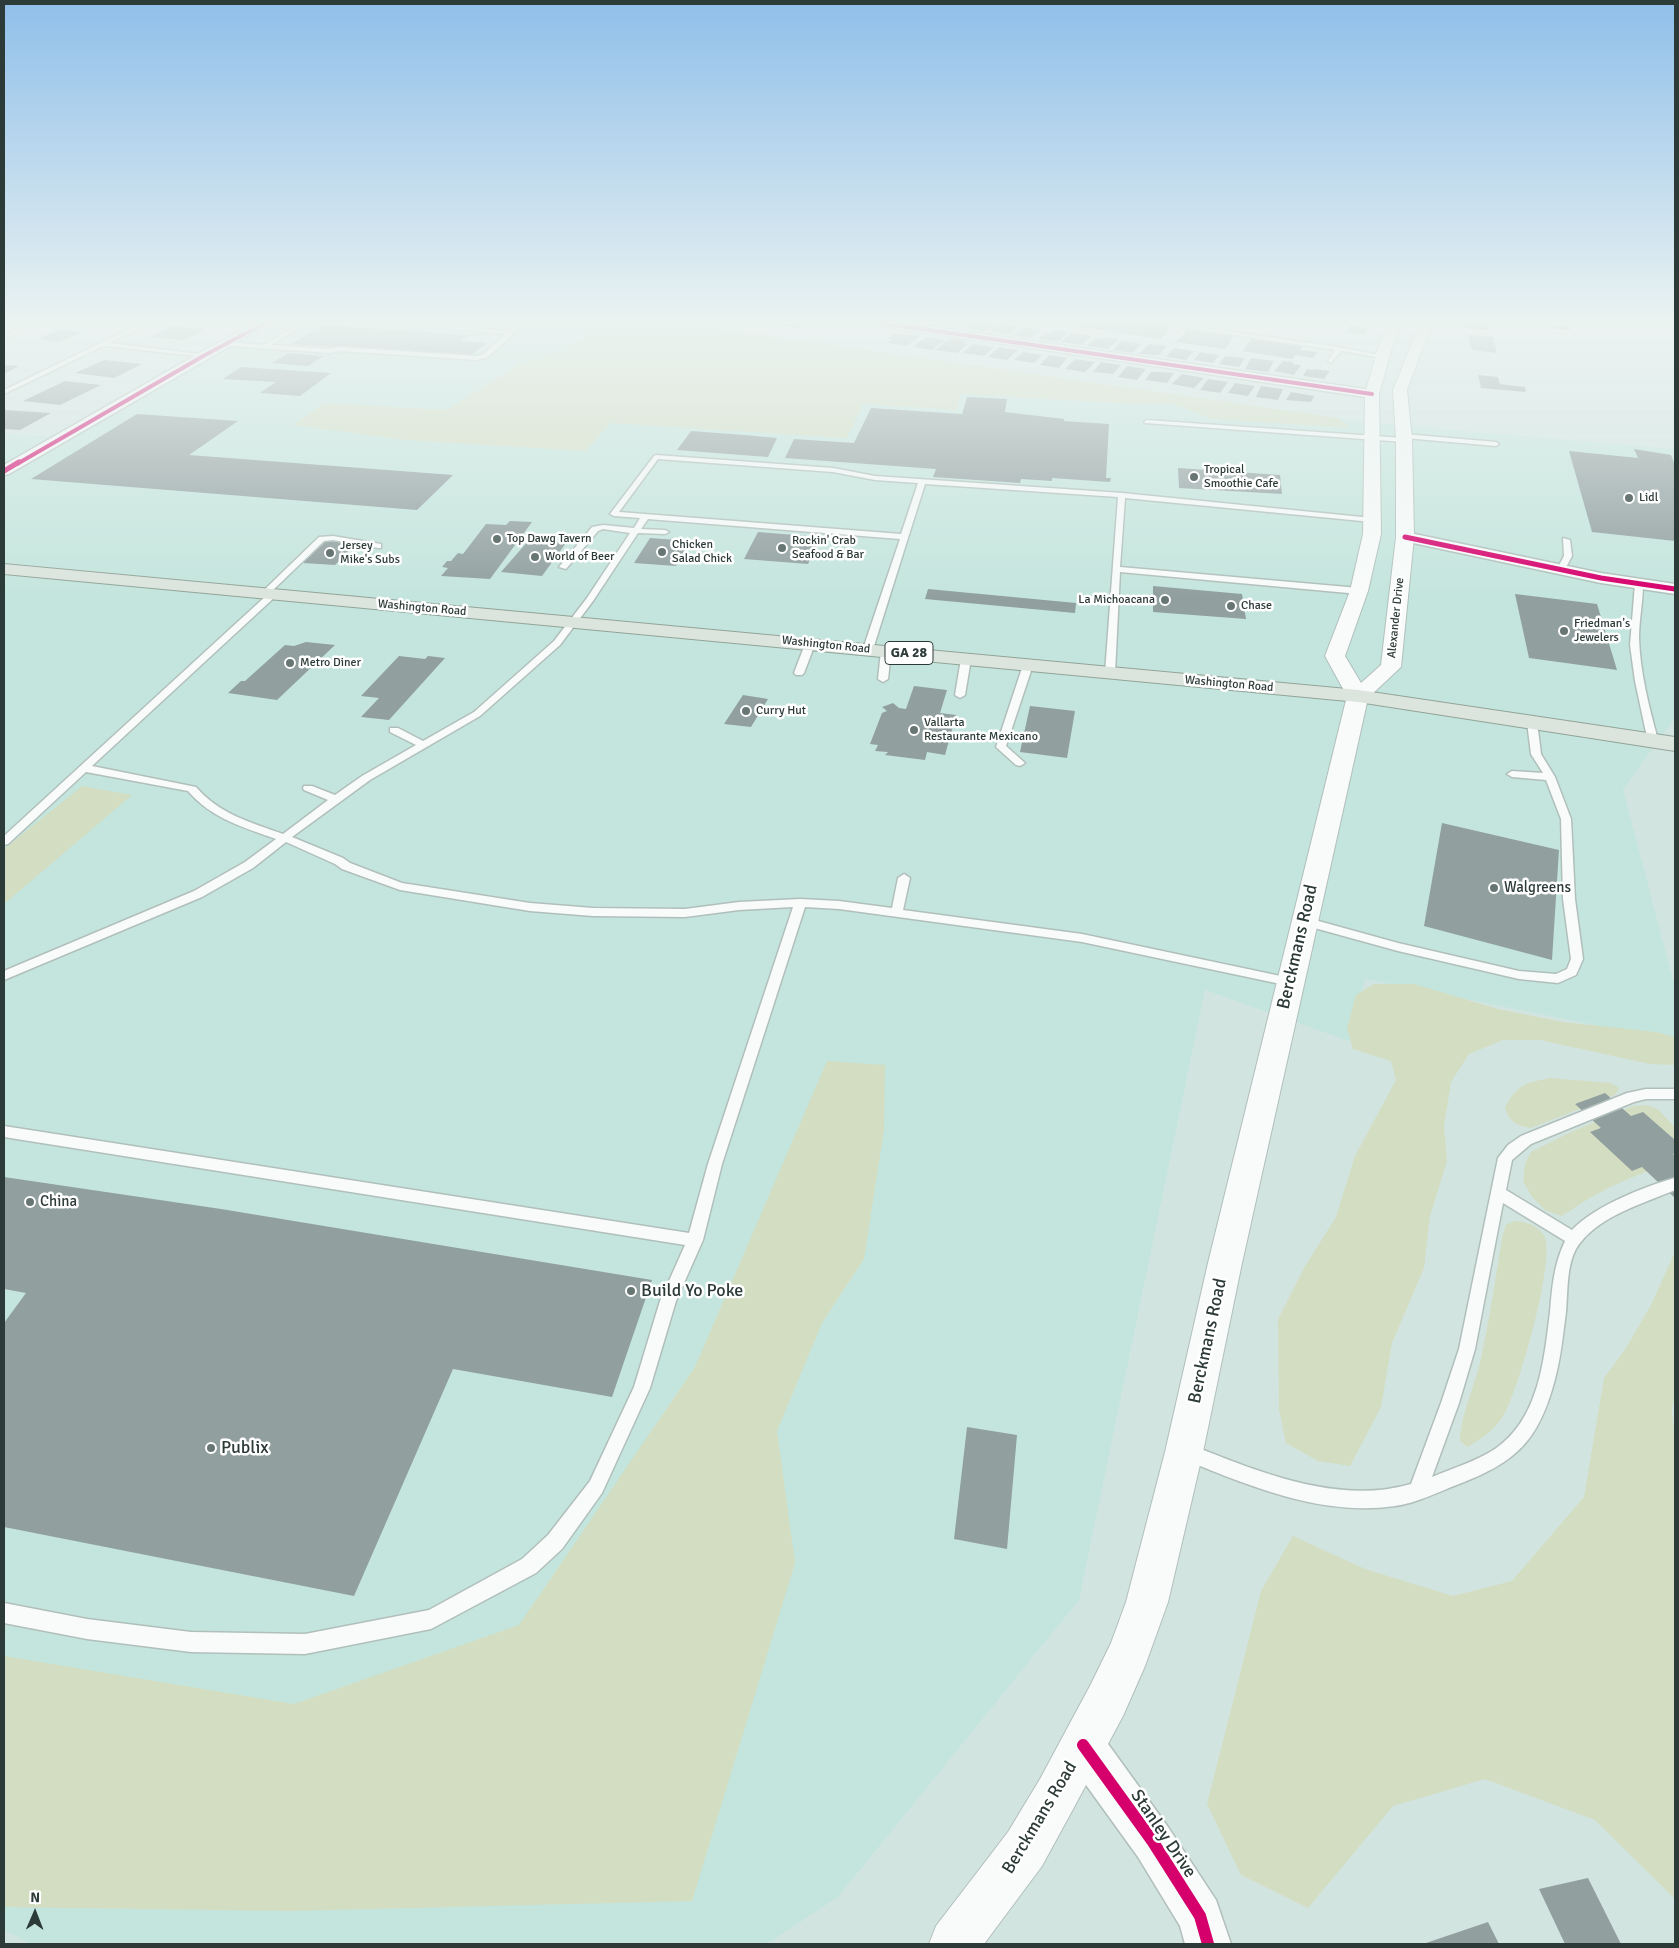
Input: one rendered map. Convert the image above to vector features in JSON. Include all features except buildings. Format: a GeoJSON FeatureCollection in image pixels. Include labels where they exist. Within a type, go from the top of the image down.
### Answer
{"type":"FeatureCollection","features":[{"type":"Feature","properties":{"kind":"main road"},"geometry":{"type":"LineString","coordinates":[[1358,696],[1335,656],[1359,591],[1372,534],[1372,414]]}},
{"type":"Feature","properties":{"kind":"main road","name":"Alexander Drive"},"geometry":{"type":"LineString","coordinates":[[1358,696],[1391,667],[1405,537],[1402,414]]}},
{"type":"Feature","properties":{"kind":"main road","name":"Washington Road"},"geometry":{"type":"LineString","coordinates":[[4,569],[1358,696],[1675,744]]}},
{"type":"Feature","properties":{"kind":"main road","name":"Berckmans Road"},"geometry":{"type":"LineString","coordinates":[[954,1944],[1025,1850],[1107,1700],[1130,1651],[1144,1610],[1184,1452],[1225,1263],[1358,696]]}},
{"type":"Feature","properties":{"kind":"street"},"geometry":{"type":"LineString","coordinates":[[4,471],[103,414]]}},
{"type":"Feature","properties":{"kind":"street"},"geometry":{"type":"LineString","coordinates":[[1405,537],[1639,584],[1675,589]]}},
{"type":"Feature","properties":{"kind":"street","name":"Stanley Drive"},"geometry":{"type":"LineString","coordinates":[[1083,1745],[1153,1842],[1200,1916],[1208,1944]]}},
{"type":"Feature","properties":{"kind":"lane"},"geometry":{"type":"LineString","coordinates":[[1147,422],[1372,438],[1404,438],[1496,444]]}},
{"type":"Feature","properties":{"kind":"lane"},"geometry":{"type":"LineString","coordinates":[[904,537],[614,514],[656,457],[833,470],[875,478],[922,482],[1122,495],[1372,520]]}},
{"type":"Feature","properties":{"kind":"lane"},"geometry":{"type":"LineString","coordinates":[[883,679],[877,650],[904,537],[922,482]]}},
{"type":"Feature","properties":{"kind":"lane"},"geometry":{"type":"LineString","coordinates":[[1110,673],[1122,495]]}},
{"type":"Feature","properties":{"kind":"lane"},"geometry":{"type":"LineString","coordinates":[[4,976],[198,894],[249,865],[283,837],[366,778],[477,714],[557,643],[590,599],[645,517]]}},
{"type":"Feature","properties":{"kind":"lane"},"geometry":{"type":"LineString","coordinates":[[563,567],[595,529],[603,527],[665,532]]}},
{"type":"Feature","properties":{"kind":"lane"},"geometry":{"type":"LineString","coordinates":[[4,842],[269,594],[322,539],[333,538],[378,546]]}},
{"type":"Feature","properties":{"kind":"lane"},"geometry":{"type":"LineString","coordinates":[[1562,569],[1568,556],[1566,540]]}},
{"type":"Feature","properties":{"kind":"lane"},"geometry":{"type":"LineString","coordinates":[[1116,569],[1359,591]]}},
{"type":"Feature","properties":{"kind":"lane"},"geometry":{"type":"LineString","coordinates":[[1639,584],[1639,600],[1634,618],[1634,645],[1640,687],[1653,740]]}},
{"type":"Feature","properties":{"kind":"lane"},"geometry":{"type":"LineString","coordinates":[[799,673],[810,644]]}},
{"type":"Feature","properties":{"kind":"lane"},"geometry":{"type":"LineString","coordinates":[[960,694],[966,659]]}},
{"type":"Feature","properties":{"kind":"lane"},"geometry":{"type":"LineString","coordinates":[[1020,764],[1001,747],[1028,665]]}},
{"type":"Feature","properties":{"kind":"lane"},"geometry":{"type":"LineString","coordinates":[[1304,921],[1398,947],[1519,976],[1558,979],[1572,972],[1577,959],[1569,899],[1566,819],[1550,777],[1536,754],[1532,722]]}},
{"type":"Feature","properties":{"kind":"lane"},"geometry":{"type":"LineString","coordinates":[[394,730],[424,744]]}},
{"type":"Feature","properties":{"kind":"lane"},"geometry":{"type":"LineString","coordinates":[[84,768],[192,789],[202,803],[225,817],[283,837],[346,866],[400,886],[530,907],[593,912],[685,913],[738,906],[800,903],[897,912],[1082,938],[1290,982]]}},
{"type":"Feature","properties":{"kind":"lane"},"geometry":{"type":"LineString","coordinates":[[1512,774],[1550,777]]}},
{"type":"Feature","properties":{"kind":"lane"},"geometry":{"type":"LineString","coordinates":[[308,788],[335,799]]}},
{"type":"Feature","properties":{"kind":"lane"},"geometry":{"type":"LineString","coordinates":[[897,912],[904,878]]}},
{"type":"Feature","properties":{"kind":"lane"},"geometry":{"type":"LineString","coordinates":[[4,1613],[87,1629],[191,1642],[305,1644],[431,1619],[529,1566],[554,1542],[596,1487],[642,1388],[668,1301],[695,1240],[715,1164],[800,903]]}},
{"type":"Feature","properties":{"kind":"lane"},"geometry":{"type":"LineString","coordinates":[[1418,1490],[1467,1349],[1505,1158],[1513,1149],[1526,1140],[1632,1097],[1646,1094],[1675,1094]]}},
{"type":"Feature","properties":{"kind":"lane"},"geometry":{"type":"LineString","coordinates":[[4,1131],[695,1240]]}},
{"type":"Feature","properties":{"kind":"lane"},"geometry":{"type":"LineString","coordinates":[[1184,1452],[1250,1477],[1320,1496],[1374,1499],[1396,1497],[1477,1469],[1506,1452],[1525,1432],[1540,1403],[1547,1380],[1562,1272],[1566,1255],[1574,1239],[1587,1226],[1600,1217],[1675,1184]]}},
{"type":"Feature","properties":{"kind":"lane"},"geometry":{"type":"LineString","coordinates":[[1497,1192],[1574,1239]]}},
{"type":"Feature","properties":{"kind":"shaded area"},"geometry":{"type":"Polygon","coordinates":[[[98,414],[1309,414],[1372,423],[1675,449],[1675,718],[1623,789],[1675,988],[1675,1041],[1365,979],[1349,1041],[1205,990],[1079,1600],[838,1897],[767,1944],[31,1944],[4,1930],[4,434],[54,437],[98,414]]]}},
{"type":"Feature","properties":{"kind":"shaded area"},"geometry":{"type":"Polygon","coordinates":[[[309,414],[858,414],[847,438],[610,423],[585,451],[407,440],[293,425],[309,414]]]}},
{"type":"Feature","properties":{"kind":"shaded area"},"geometry":{"type":"Polygon","coordinates":[[[1200,414],[1310,414],[1338,418],[1351,428],[1213,419],[1200,414]]]}},
{"type":"Feature","properties":{"kind":"shaded area"},"geometry":{"type":"Polygon","coordinates":[[[82,786],[132,795],[4,904],[4,849],[82,786]]]}},
{"type":"Feature","properties":{"kind":"shaded area"},"geometry":{"type":"Polygon","coordinates":[[[1374,984],[1414,984],[1498,1009],[1563,1022],[1656,1032],[1675,1037],[1675,1065],[1650,1064],[1540,1040],[1503,1040],[1469,1054],[1451,1082],[1444,1126],[1447,1161],[1430,1216],[1424,1268],[1392,1343],[1381,1407],[1350,1466],[1318,1461],[1286,1443],[1279,1409],[1278,1319],[1304,1268],[1336,1217],[1355,1156],[1396,1080],[1391,1061],[1353,1049],[1347,1028],[1356,995],[1374,984]]]}},
{"type":"Feature","properties":{"kind":"shaded area"},"geometry":{"type":"Polygon","coordinates":[[[827,1061],[885,1065],[884,1130],[864,1259],[822,1323],[777,1431],[795,1563],[692,1901],[289,1911],[4,1907],[4,1656],[294,1704],[519,1625],[695,1367],[827,1061]]]}},
{"type":"Feature","properties":{"kind":"shaded area"},"geometry":{"type":"Polygon","coordinates":[[[1550,1078],[1611,1083],[1619,1088],[1615,1095],[1531,1128],[1514,1122],[1508,1116],[1505,1107],[1514,1093],[1529,1083],[1550,1078]]]}},
{"type":"Feature","properties":{"kind":"shaded area"},"geometry":{"type":"Polygon","coordinates":[[[1646,1105],[1658,1109],[1675,1128],[1675,1160],[1609,1188],[1561,1216],[1545,1210],[1532,1197],[1523,1181],[1525,1163],[1531,1152],[1571,1132],[1633,1106],[1646,1105]]]}},
{"type":"Feature","properties":{"kind":"shaded area"},"geometry":{"type":"Polygon","coordinates":[[[1515,1221],[1523,1222],[1538,1229],[1544,1236],[1547,1249],[1534,1327],[1517,1384],[1502,1418],[1482,1438],[1467,1447],[1460,1441],[1462,1423],[1483,1351],[1502,1238],[1506,1225],[1515,1221]]]}},
{"type":"Feature","properties":{"kind":"shaded area"},"geometry":{"type":"Polygon","coordinates":[[[1675,1252],[1675,1389],[1672,1410],[1675,1445],[1675,1899],[1595,1820],[1485,1779],[1393,1806],[1308,1908],[1241,1875],[1207,1804],[1261,1591],[1293,1536],[1365,1569],[1453,1596],[1512,1581],[1584,1497],[1604,1378],[1626,1348],[1652,1303],[1675,1252]]]}},
{"type":"Feature","properties":{"kind":"cycle path"},"geometry":{"type":"LineString","coordinates":[[4,471],[103,414]]}},
{"type":"Feature","properties":{"kind":"cycle path"},"geometry":{"type":"LineString","coordinates":[[1405,537],[1601,578],[1675,589]]}},
{"type":"Feature","properties":{"kind":"cycle path"},"geometry":{"type":"LineString","coordinates":[[1083,1745],[1153,1842],[1200,1916],[1208,1944]]}},
{"type":"Feature","properties":{"kind":"place","name":"Tropical Smoothie Cafe"},"geometry":{"type":"Point","coordinates":[1194,477]}},
{"type":"Feature","properties":{"kind":"place","name":"Lidl"},"geometry":{"type":"Point","coordinates":[1629,498]}},
{"type":"Feature","properties":{"kind":"place","name":"Top Dawg Tavern"},"geometry":{"type":"Point","coordinates":[497,539]}},
{"type":"Feature","properties":{"kind":"place","name":"Rockin' Crab Seafood & Bar"},"geometry":{"type":"Point","coordinates":[782,548]}},
{"type":"Feature","properties":{"kind":"place","name":"Chicken Salad Chick"},"geometry":{"type":"Point","coordinates":[662,552]}},
{"type":"Feature","properties":{"kind":"place","name":"Jersey Mike's Subs"},"geometry":{"type":"Point","coordinates":[330,553]}},
{"type":"Feature","properties":{"kind":"place","name":"World of Beer"},"geometry":{"type":"Point","coordinates":[535,557]}},
{"type":"Feature","properties":{"kind":"place","name":"La Michoacana"},"geometry":{"type":"Point","coordinates":[1165,600]}},
{"type":"Feature","properties":{"kind":"place","name":"Chase"},"geometry":{"type":"Point","coordinates":[1231,606]}},
{"type":"Feature","properties":{"kind":"place","name":"Friedman's Jewelers"},"geometry":{"type":"Point","coordinates":[1564,631]}},
{"type":"Feature","properties":{"kind":"place","name":"Metro Diner"},"geometry":{"type":"Point","coordinates":[290,663]}},
{"type":"Feature","properties":{"kind":"place","name":"Curry Hut"},"geometry":{"type":"Point","coordinates":[746,711]}},
{"type":"Feature","properties":{"kind":"place","name":"Vallarta Restaurante Mexicano"},"geometry":{"type":"Point","coordinates":[914,730]}},
{"type":"Feature","properties":{"kind":"place","name":"Walgreens"},"geometry":{"type":"Point","coordinates":[1494,888]}},
{"type":"Feature","properties":{"kind":"place","name":"China"},"geometry":{"type":"Point","coordinates":[30,1202]}},
{"type":"Feature","properties":{"kind":"place","name":"Build Yo Poke"},"geometry":{"type":"Point","coordinates":[631,1291]}},
{"type":"Feature","properties":{"kind":"place","name":"Publix"},"geometry":{"type":"Point","coordinates":[211,1448]}}]}
